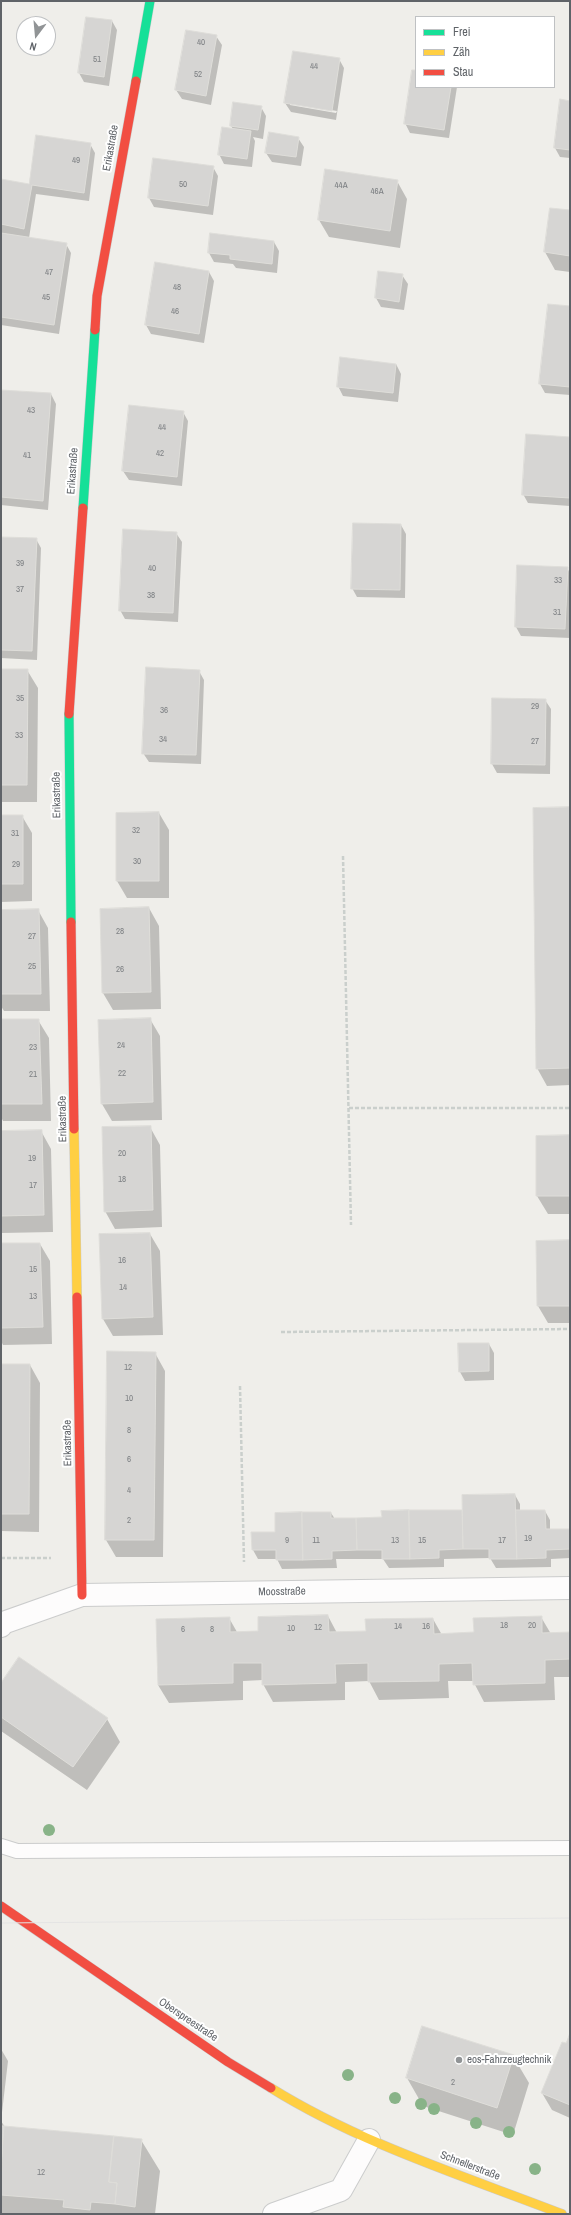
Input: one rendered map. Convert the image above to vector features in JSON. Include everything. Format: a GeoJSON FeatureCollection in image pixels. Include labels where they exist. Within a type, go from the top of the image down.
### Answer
{"type":"FeatureCollection","features":[{"type":"Feature","properties":{"kind":"street","name":"Erikastraße"},"geometry":{"type":"LineString","coordinates":[[82,1595],[68,732],[96,296],[150,1]]}},
{"type":"Feature","properties":{"kind":"street","name":"Moosstraße"},"geometry":{"type":"LineString","coordinates":[[1,1626],[3,1623],[82,1595],[570,1588]]}},
{"type":"Feature","properties":{"kind":"street","name":"Oberspreestraße"},"geometry":{"type":"LineString","coordinates":[[1,1906],[254,2079],[296,2104],[369,2140]]}},
{"type":"Feature","properties":{"kind":"street"},"geometry":{"type":"LineString","coordinates":[[274,2214],[341,2190],[369,2140]]}},
{"type":"Feature","properties":{"kind":"street","name":"Schnellerstraße"},"geometry":{"type":"LineString","coordinates":[[369,2140],[562,2214]]}},
{"type":"Feature","properties":{"kind":"lane"},"geometry":{"type":"LineString","coordinates":[[1,1846],[16,1852],[570,1848]]}},
{"type":"Feature","properties":{"kind":"path"},"geometry":{"type":"LineString","coordinates":[[343,856],[351,1225]]}},
{"type":"Feature","properties":{"kind":"path"},"geometry":{"type":"LineString","coordinates":[[348,1108],[570,1108]]}},
{"type":"Feature","properties":{"kind":"path"},"geometry":{"type":"LineString","coordinates":[[281,1332],[570,1329]]}},
{"type":"Feature","properties":{"kind":"path"},"geometry":{"type":"LineString","coordinates":[[240,1386],[244,1593]]}},
{"type":"Feature","properties":{"kind":"path"},"geometry":{"type":"LineString","coordinates":[[1,1558],[82,1557]]}},
{"type":"Feature","properties":{"kind":"building"},"geometry":{"type":"Polygon","coordinates":[[[86,17],[112,20],[104,77],[78,73],[86,17]]]}},
{"type":"Feature","properties":{"kind":"building"},"geometry":{"type":"Polygon","coordinates":[[[186,30],[217,35],[206,96],[175,90],[186,30]]]}},
{"type":"Feature","properties":{"kind":"building"},"geometry":{"type":"Polygon","coordinates":[[[293,51],[340,58],[332,111],[284,103],[293,51]]]}},
{"type":"Feature","properties":{"kind":"building"},"geometry":{"type":"Polygon","coordinates":[[[412,70],[415,70],[415,88],[451,88],[444,130],[404,124],[412,70]]]}},
{"type":"Feature","properties":{"kind":"building"},"geometry":{"type":"Polygon","coordinates":[[[560,99],[570,101],[570,150],[554,148],[560,99]]]}},
{"type":"Feature","properties":{"kind":"building"},"geometry":{"type":"Polygon","coordinates":[[[233,102],[262,106],[258,130],[230,126],[233,102]]]}},
{"type":"Feature","properties":{"kind":"building"},"geometry":{"type":"Polygon","coordinates":[[[222,127],[251,131],[247,159],[218,155],[222,127]]]}},
{"type":"Feature","properties":{"kind":"building"},"geometry":{"type":"Polygon","coordinates":[[[269,132],[299,137],[296,157],[265,153],[269,132]]]}},
{"type":"Feature","properties":{"kind":"building"},"geometry":{"type":"Polygon","coordinates":[[[36,135],[91,143],[84,193],[32,185],[24,229],[1,224],[1,179],[29,184],[36,135]]]}},
{"type":"Feature","properties":{"kind":"building"},"geometry":{"type":"Polygon","coordinates":[[[153,158],[214,166],[208,206],[148,198],[153,158]]]}},
{"type":"Feature","properties":{"kind":"building"},"geometry":{"type":"Polygon","coordinates":[[[325,169],[398,180],[390,231],[318,220],[325,169]]]}},
{"type":"Feature","properties":{"kind":"building"},"geometry":{"type":"Polygon","coordinates":[[[550,208],[570,210],[570,256],[544,252],[550,208]]]}},
{"type":"Feature","properties":{"kind":"building"},"geometry":{"type":"Polygon","coordinates":[[[1,233],[67,243],[54,325],[1,317],[1,233]]]}},
{"type":"Feature","properties":{"kind":"building"},"geometry":{"type":"Polygon","coordinates":[[[210,233],[274,241],[272,264],[230,259],[230,255],[208,253],[210,233]]]}},
{"type":"Feature","properties":{"kind":"building"},"geometry":{"type":"Polygon","coordinates":[[[155,262],[209,271],[199,334],[145,325],[155,262]]]}},
{"type":"Feature","properties":{"kind":"building"},"geometry":{"type":"Polygon","coordinates":[[[378,271],[403,274],[399,302],[375,298],[378,271]]]}},
{"type":"Feature","properties":{"kind":"building"},"geometry":{"type":"Polygon","coordinates":[[[548,304],[570,306],[570,387],[539,384],[548,304]]]}},
{"type":"Feature","properties":{"kind":"building"},"geometry":{"type":"Polygon","coordinates":[[[340,357],[396,364],[393,393],[337,387],[340,357]]]}},
{"type":"Feature","properties":{"kind":"building"},"geometry":{"type":"Polygon","coordinates":[[[1,390],[51,393],[43,501],[1,497],[1,390]]]}},
{"type":"Feature","properties":{"kind":"building"},"geometry":{"type":"Polygon","coordinates":[[[129,405],[184,411],[177,477],[122,471],[129,405]]]}},
{"type":"Feature","properties":{"kind":"building"},"geometry":{"type":"Polygon","coordinates":[[[526,434],[570,437],[570,498],[522,495],[526,434]]]}},
{"type":"Feature","properties":{"kind":"building"},"geometry":{"type":"Polygon","coordinates":[[[353,523],[401,524],[400,590],[351,589],[353,523]]]}},
{"type":"Feature","properties":{"kind":"building"},"geometry":{"type":"Polygon","coordinates":[[[123,529],[177,532],[173,613],[119,611],[123,529]]]}},
{"type":"Feature","properties":{"kind":"building"},"geometry":{"type":"Polygon","coordinates":[[[1,537],[37,538],[32,651],[1,650],[1,537]]]}},
{"type":"Feature","properties":{"kind":"building"},"geometry":{"type":"Polygon","coordinates":[[[517,565],[568,567],[565,629],[515,627],[517,565]]]}},
{"type":"Feature","properties":{"kind":"building"},"geometry":{"type":"Polygon","coordinates":[[[146,667],[200,670],[196,755],[142,754],[146,667]]]}},
{"type":"Feature","properties":{"kind":"building"},"geometry":{"type":"Polygon","coordinates":[[[1,669],[28,669],[27,785],[1,785],[1,669]]]}},
{"type":"Feature","properties":{"kind":"building"},"geometry":{"type":"Polygon","coordinates":[[[492,698],[546,699],[545,765],[491,764],[492,698]]]}},
{"type":"Feature","properties":{"kind":"building"},"geometry":{"type":"Polygon","coordinates":[[[570,807],[570,1068],[536,1069],[533,808],[570,807]]]}},
{"type":"Feature","properties":{"kind":"building"},"geometry":{"type":"Polygon","coordinates":[[[159,812],[159,881],[116,881],[116,813],[159,812]]]}},
{"type":"Feature","properties":{"kind":"building"},"geometry":{"type":"Polygon","coordinates":[[[1,815],[23,815],[23,884],[1,884],[1,815]]]}},
{"type":"Feature","properties":{"kind":"building"},"geometry":{"type":"Polygon","coordinates":[[[149,907],[151,992],[102,993],[100,909],[149,907]]]}},
{"type":"Feature","properties":{"kind":"building"},"geometry":{"type":"Polygon","coordinates":[[[39,909],[41,994],[1,994],[1,910],[39,909]]]}},
{"type":"Feature","properties":{"kind":"building"},"geometry":{"type":"Polygon","coordinates":[[[151,1018],[153,1102],[101,1104],[98,1020],[151,1018]]]}},
{"type":"Feature","properties":{"kind":"building"},"geometry":{"type":"Polygon","coordinates":[[[1,1019],[39,1019],[42,1104],[1,1104],[1,1019]]]}},
{"type":"Feature","properties":{"kind":"building"},"geometry":{"type":"Polygon","coordinates":[[[151,1126],[153,1210],[104,1212],[102,1127],[151,1126]]]}},
{"type":"Feature","properties":{"kind":"building"},"geometry":{"type":"Polygon","coordinates":[[[42,1130],[44,1215],[1,1216],[1,1131],[42,1130]]]}},
{"type":"Feature","properties":{"kind":"building"},"geometry":{"type":"Polygon","coordinates":[[[570,1135],[570,1196],[536,1196],[536,1136],[570,1135]]]}},
{"type":"Feature","properties":{"kind":"building"},"geometry":{"type":"Polygon","coordinates":[[[150,1233],[153,1317],[102,1319],[99,1234],[150,1233]]]}},
{"type":"Feature","properties":{"kind":"building"},"geometry":{"type":"Polygon","coordinates":[[[570,1240],[570,1306],[537,1306],[536,1241],[570,1240]]]}},
{"type":"Feature","properties":{"kind":"building"},"geometry":{"type":"Polygon","coordinates":[[[1,1243],[40,1243],[43,1327],[1,1328],[1,1243]]]}},
{"type":"Feature","properties":{"kind":"building"},"geometry":{"type":"Polygon","coordinates":[[[458,1343],[489,1343],[489,1371],[459,1372],[458,1343]]]}},
{"type":"Feature","properties":{"kind":"building"},"geometry":{"type":"Polygon","coordinates":[[[107,1351],[156,1352],[154,1540],[105,1540],[107,1351]]]}},
{"type":"Feature","properties":{"kind":"building"},"geometry":{"type":"Polygon","coordinates":[[[1,1364],[30,1364],[29,1514],[1,1514],[1,1364]]]}},
{"type":"Feature","properties":{"kind":"building"},"geometry":{"type":"Polygon","coordinates":[[[515,1494],[517,1559],[489,1559],[489,1549],[463,1549],[462,1495],[515,1494]]]}},
{"type":"Feature","properties":{"kind":"building"},"geometry":{"type":"Polygon","coordinates":[[[409,1510],[410,1559],[382,1559],[382,1550],[357,1550],[356,1518],[382,1517],[381,1511],[409,1510]]]}},
{"type":"Feature","properties":{"kind":"building"},"geometry":{"type":"Polygon","coordinates":[[[409,1510],[462,1510],[463,1549],[439,1550],[439,1558],[410,1559],[409,1510]]]}},
{"type":"Feature","properties":{"kind":"building"},"geometry":{"type":"Polygon","coordinates":[[[516,1510],[545,1510],[546,1529],[570,1529],[570,1549],[546,1550],[546,1558],[517,1559],[516,1510]]]}},
{"type":"Feature","properties":{"kind":"building"},"geometry":{"type":"Polygon","coordinates":[[[302,1512],[303,1560],[276,1560],[276,1550],[252,1550],[251,1532],[275,1532],[275,1513],[302,1512]]]}},
{"type":"Feature","properties":{"kind":"building"},"geometry":{"type":"Polygon","coordinates":[[[302,1512],[331,1512],[331,1518],[356,1518],[357,1550],[332,1551],[332,1559],[303,1560],[302,1512]]]}},
{"type":"Feature","properties":{"kind":"building"},"geometry":{"type":"Polygon","coordinates":[[[328,1615],[329,1632],[366,1631],[365,1619],[433,1618],[434,1634],[474,1632],[473,1618],[542,1616],[542,1633],[570,1632],[570,1659],[545,1660],[545,1683],[473,1685],[472,1663],[439,1664],[439,1681],[368,1682],[368,1663],[335,1664],[336,1683],[262,1685],[262,1663],[233,1663],[233,1683],[158,1685],[156,1619],[230,1617],[230,1632],[258,1631],[258,1617],[328,1615]]]}},
{"type":"Feature","properties":{"kind":"building"},"geometry":{"type":"Polygon","coordinates":[[[19,1657],[108,1718],[73,1767],[1,1717],[1,1683],[19,1657]]]}},
{"type":"Feature","properties":{"kind":"building"},"geometry":{"type":"Polygon","coordinates":[[[422,2026],[514,2055],[497,2108],[406,2078],[422,2026]]]}},
{"type":"Feature","properties":{"kind":"building"},"geometry":{"type":"Polygon","coordinates":[[[570,2033],[570,2105],[541,2093],[562,2042],[566,2043],[570,2033]]]}},
{"type":"Feature","properties":{"kind":"building"},"geometry":{"type":"Polygon","coordinates":[[[1,2126],[4,2126],[1,2166],[1,2126]]]}},
{"type":"Feature","properties":{"kind":"building"},"geometry":{"type":"Polygon","coordinates":[[[4,2126],[114,2136],[109,2182],[117,2183],[115,2204],[91,2202],[90,2210],[63,2207],[64,2200],[1,2195],[4,2126]]]}},
{"type":"Feature","properties":{"kind":"building"},"geometry":{"type":"Polygon","coordinates":[[[114,2136],[142,2139],[135,2207],[115,2204],[117,2183],[109,2182],[114,2136]]]}},
{"type":"Feature","properties":{"kind":"tram line"},"geometry":{"type":"LineString","coordinates":[[1,1923],[570,1918]]}},
{"type":"Feature","properties":{"kind":"traffic: fast"},"geometry":{"type":"LineString","coordinates":[[136,81],[150,1]]}},
{"type":"Feature","properties":{"kind":"traffic: fast"},"geometry":{"type":"LineString","coordinates":[[83,508],[95,330]]}},
{"type":"Feature","properties":{"kind":"traffic: fast"},"geometry":{"type":"LineString","coordinates":[[69,714],[71,922]]}},
{"type":"Feature","properties":{"kind":"traffic: slow"},"geometry":{"type":"LineString","coordinates":[[74,1129],[77,1297]]}},
{"type":"Feature","properties":{"kind":"traffic: slow"},"geometry":{"type":"LineString","coordinates":[[271,2088],[305,2108],[377,2142],[414,2158],[562,2214]]}},
{"type":"Feature","properties":{"kind":"traffic: jam"},"geometry":{"type":"LineString","coordinates":[[95,330],[97,296],[136,81]]}},
{"type":"Feature","properties":{"kind":"traffic: jam"},"geometry":{"type":"LineString","coordinates":[[69,714],[83,508]]}},
{"type":"Feature","properties":{"kind":"traffic: jam"},"geometry":{"type":"LineString","coordinates":[[71,922],[74,1129]]}},
{"type":"Feature","properties":{"kind":"traffic: jam"},"geometry":{"type":"LineString","coordinates":[[77,1297],[82,1595]]}},
{"type":"Feature","properties":{"kind":"traffic: jam"},"geometry":{"type":"LineString","coordinates":[[1,1906],[228,2062],[271,2088]]}},
{"type":"Feature","properties":{"kind":"place","name":"eos-Fahrzeugtechnik"},"geometry":{"type":"Point","coordinates":[459,2060]}}]}
